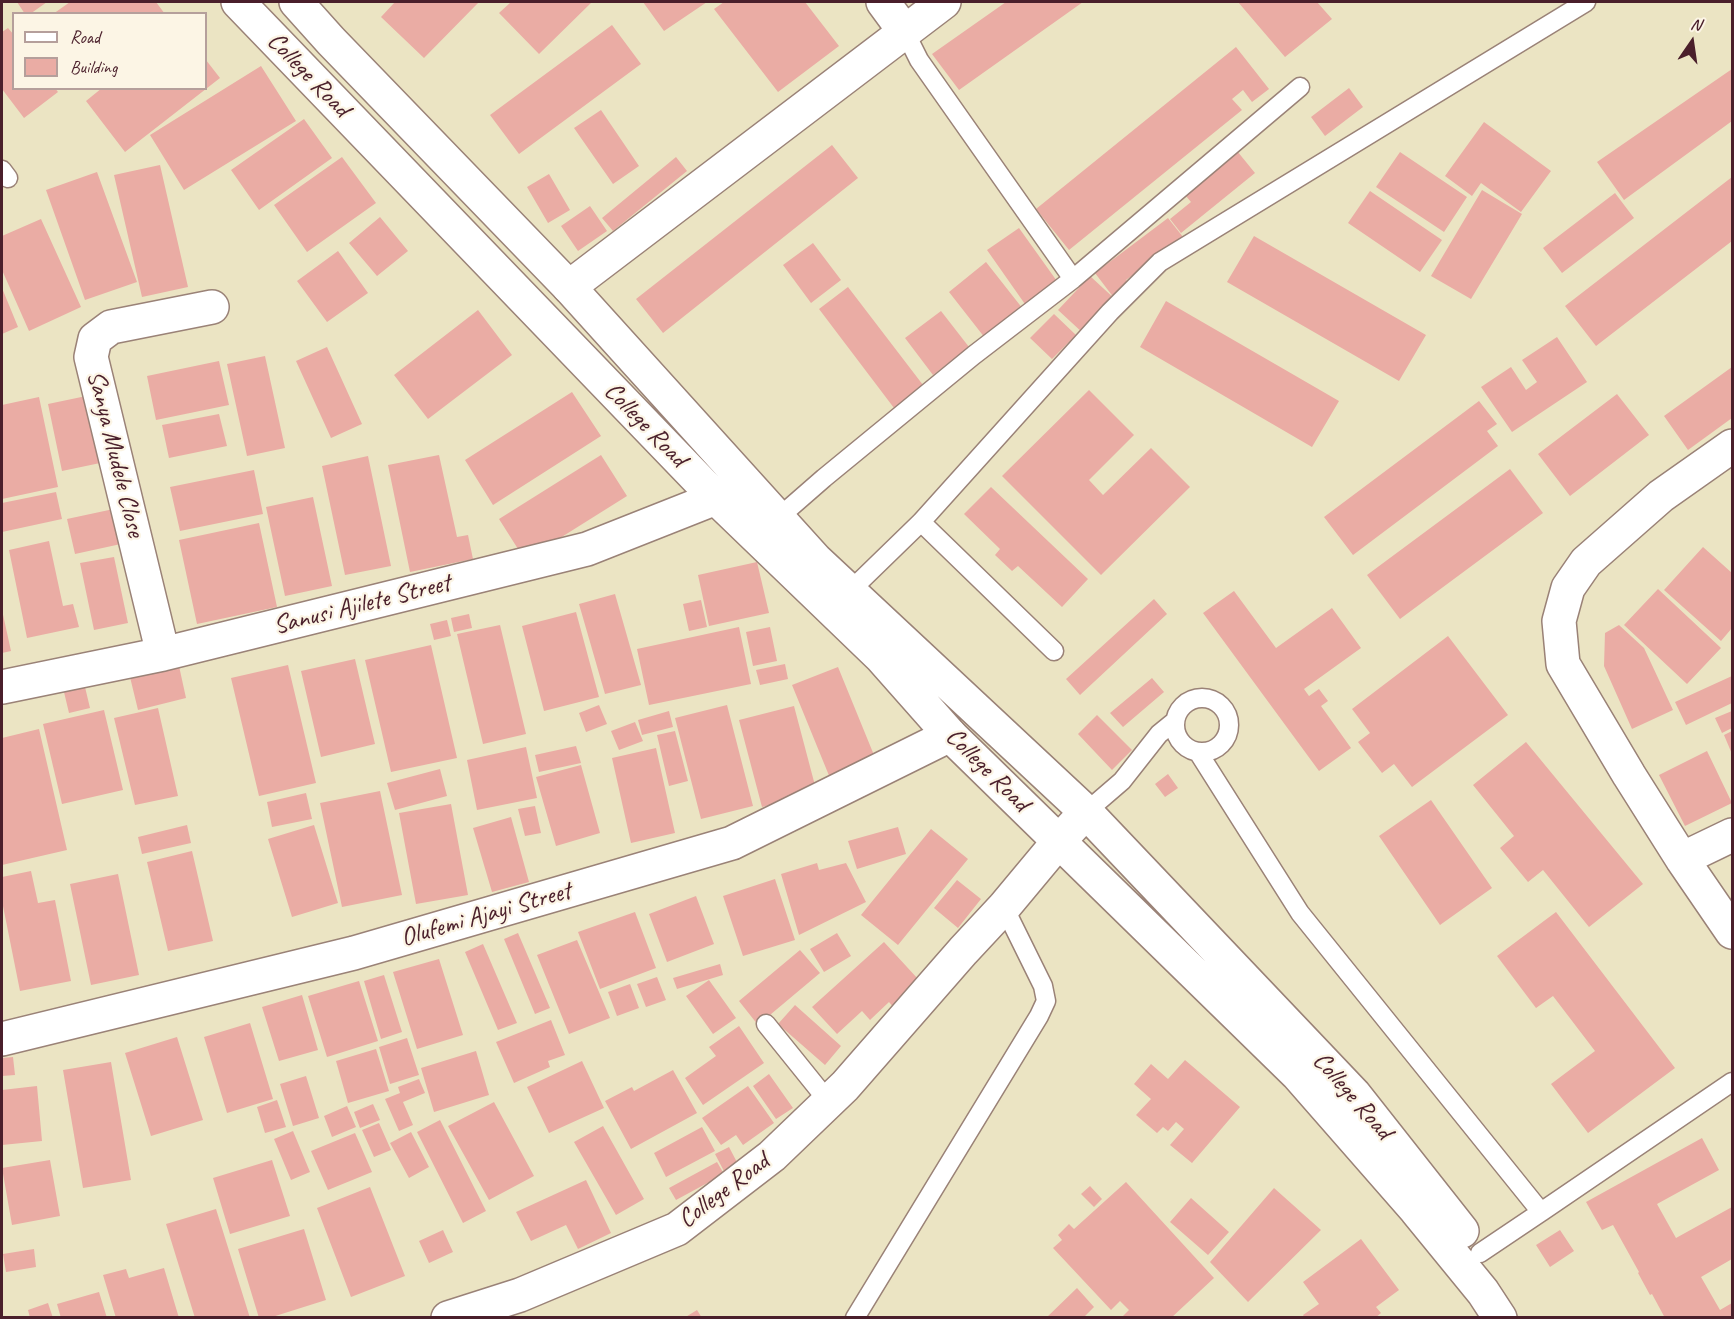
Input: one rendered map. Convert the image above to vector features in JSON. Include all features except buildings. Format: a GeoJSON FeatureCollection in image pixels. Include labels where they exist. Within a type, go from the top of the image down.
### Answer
{"type":"FeatureCollection","features":[{"type":"Feature","properties":{"kind":"street","name":"College Road"},"geometry":{"type":"LineString","coordinates":[[238,2],[716,498],[881,657],[950,735],[1297,1074],[1423,1219],[1483,1292],[1500,1317]]}},
{"type":"Feature","properties":{"kind":"street","name":"College Road"},"geometry":{"type":"LineString","coordinates":[[296,2],[339,50],[569,288],[816,560],[1086,812],[1354,1094],[1480,1253],[1525,1317]]}},
{"type":"Feature","properties":{"kind":"street"},"geometry":{"type":"LineString","coordinates":[[883,2],[905,32]]}},
{"type":"Feature","properties":{"kind":"street"},"geometry":{"type":"LineString","coordinates":[[569,288],[944,2]]}},
{"type":"Feature","properties":{"kind":"street","name":"Sanya Mudele Close"},"geometry":{"type":"LineString","coordinates":[[163,654],[91,357],[95,339],[111,327],[212,307]]}},
{"type":"Feature","properties":{"kind":"street"},"geometry":{"type":"LineString","coordinates":[[1732,446],[1661,496],[1586,562],[1568,588],[1560,621],[1563,664],[1629,775],[1732,932]]}},
{"type":"Feature","properties":{"kind":"street","name":"Sanusi Ajilete Street"},"geometry":{"type":"LineString","coordinates":[[2,687],[163,654],[587,549],[716,498]]}},
{"type":"Feature","properties":{"kind":"street","name":"Olufemi Ajayi Street"},"geometry":{"type":"LineString","coordinates":[[2,1039],[354,953],[732,843],[950,735]]}},
{"type":"Feature","properties":{"kind":"street","name":"College Road"},"geometry":{"type":"LineString","coordinates":[[448,1317],[520,1295],[677,1229],[772,1156],[845,1086],[1086,812]]}},
{"type":"Feature","properties":{"kind":"street"},"geometry":{"type":"LineString","coordinates":[[1682,859],[1732,835]]}},
{"type":"Feature","properties":{"kind":"lane"},"geometry":{"type":"LineString","coordinates":[[850,591],[921,522],[1110,312],[1160,262],[1586,2]]}},
{"type":"Feature","properties":{"kind":"lane"},"geometry":{"type":"LineString","coordinates":[[905,32],[920,60],[1073,279]]}},
{"type":"Feature","properties":{"kind":"lane"},"geometry":{"type":"LineString","coordinates":[[777,519],[930,391],[1073,279],[1300,87]]}},
{"type":"Feature","properties":{"kind":"lane"},"geometry":{"type":"LineString","coordinates":[[921,522],[1054,651]]}},
{"type":"Feature","properties":{"kind":"lane"},"geometry":{"type":"LineString","coordinates":[[1086,812],[1122,781],[1160,734],[1175,721],[1179,711],[1186,704],[1196,699],[1206,699],[1217,703],[1229,719],[1229,730],[1226,740],[1218,747],[1209,752],[1198,752],[1188,748],[1180,741],[1175,721]]}},
{"type":"Feature","properties":{"kind":"lane"},"geometry":{"type":"LineString","coordinates":[[1198,752],[1300,913],[1541,1212]]}},
{"type":"Feature","properties":{"kind":"lane"},"geometry":{"type":"LineString","coordinates":[[855,1317],[1027,1036],[1046,1001],[1042,986],[1004,907]]}},
{"type":"Feature","properties":{"kind":"lane"},"geometry":{"type":"LineString","coordinates":[[766,1024],[828,1101]]}},
{"type":"Feature","properties":{"kind":"lane"},"geometry":{"type":"LineString","coordinates":[[1480,1253],[1732,1082]]}}]}
